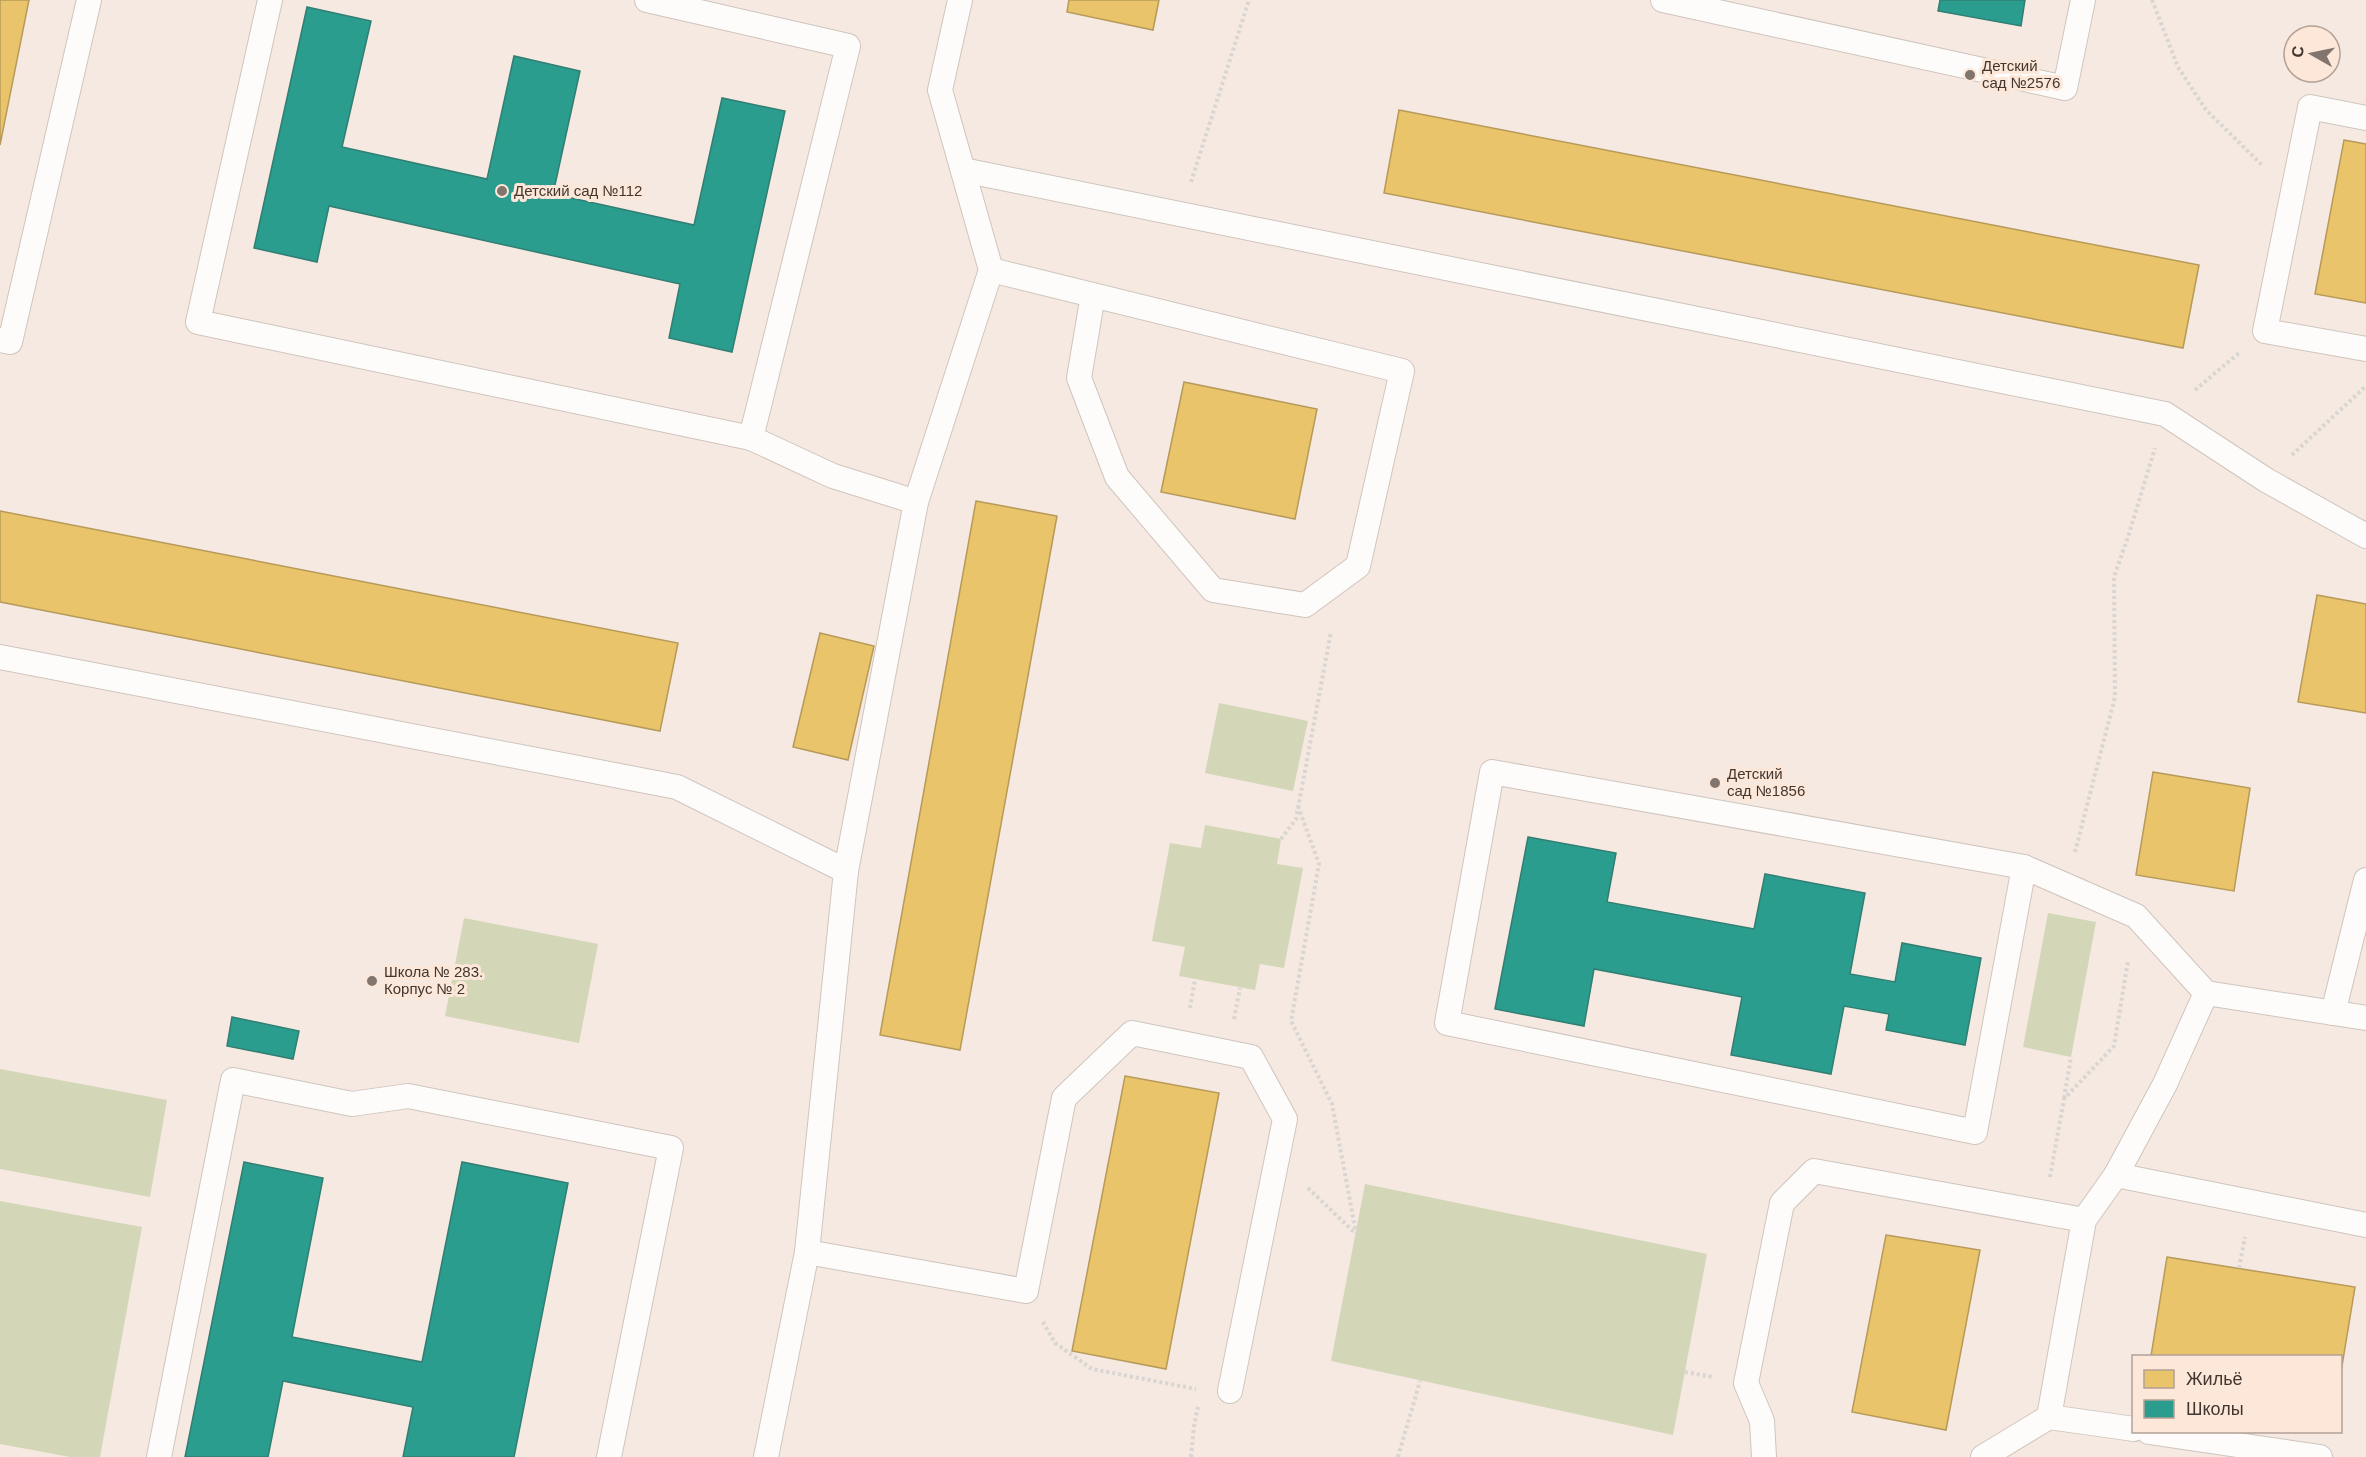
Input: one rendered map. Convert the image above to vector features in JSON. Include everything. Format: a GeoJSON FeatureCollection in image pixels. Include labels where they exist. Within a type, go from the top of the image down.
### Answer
{"type":"FeatureCollection","features":[{"type":"Feature","properties":{"kind":"lane"},"geometry":{"type":"LineString","coordinates":[[0,340],[10,342],[89,0]]}},
{"type":"Feature","properties":{"kind":"lane"},"geometry":{"type":"LineString","coordinates":[[270,0],[198,322],[751,438],[833,476],[915,502]]}},
{"type":"Feature","properties":{"kind":"lane"},"geometry":{"type":"LineString","coordinates":[[647,0],[848,46],[751,438]]}},
{"type":"Feature","properties":{"kind":"lane"},"geometry":{"type":"LineString","coordinates":[[766,1457],[807,1252],[846,871],[915,502],[992,270],[940,90],[960,0]]}},
{"type":"Feature","properties":{"kind":"lane"},"geometry":{"type":"LineString","coordinates":[[1663,0],[2065,88],[2083,0]]}},
{"type":"Feature","properties":{"kind":"lane"},"geometry":{"type":"LineString","coordinates":[[2366,118],[2310,107],[2265,331],[2366,349]]}},
{"type":"Feature","properties":{"kind":"lane"},"geometry":{"type":"LineString","coordinates":[[963,170],[2165,414],[2266,480],[2366,536]]}},
{"type":"Feature","properties":{"kind":"lane"},"geometry":{"type":"LineString","coordinates":[[992,270],[1402,371],[1358,566],[1305,605],[1213,590],[1117,477],[1079,378],[1093,295]]}},
{"type":"Feature","properties":{"kind":"lane"},"geometry":{"type":"LineString","coordinates":[[0,657],[677,788],[846,871]]}},
{"type":"Feature","properties":{"kind":"lane"},"geometry":{"type":"LineString","coordinates":[[2024,867],[1975,1132],[1447,1023],[1492,772],[2024,867],[2136,916],[2206,993],[2366,1018]]}},
{"type":"Feature","properties":{"kind":"lane"},"geometry":{"type":"LineString","coordinates":[[2333,1012],[2366,880]]}},
{"type":"Feature","properties":{"kind":"lane"},"geometry":{"type":"LineString","coordinates":[[2049,1417],[2084,1220],[2116,1175],[2165,1084],[2206,993]]}},
{"type":"Feature","properties":{"kind":"lane"},"geometry":{"type":"LineString","coordinates":[[807,1252],[1026,1291],[1064,1098],[1132,1033],[1251,1057],[1285,1119],[1230,1391]]}},
{"type":"Feature","properties":{"kind":"lane"},"geometry":{"type":"LineString","coordinates":[[159,1457],[233,1080],[352,1104],[408,1096],[671,1148],[609,1457]]}},
{"type":"Feature","properties":{"kind":"lane"},"geometry":{"type":"LineString","coordinates":[[1764,1457],[1762,1421],[1746,1383],[1782,1203],[1814,1171],[2084,1220]]}},
{"type":"Feature","properties":{"kind":"lane"},"geometry":{"type":"LineString","coordinates":[[2116,1175],[2366,1225]]}},
{"type":"Feature","properties":{"kind":"lane"},"geometry":{"type":"LineString","coordinates":[[1983,1457],[2049,1417],[2132,1429]]}},
{"type":"Feature","properties":{"kind":"lane"},"geometry":{"type":"LineString","coordinates":[[2162,1433],[2319,1457]]}},
{"type":"Feature","properties":{"kind":"path"},"geometry":{"type":"LineString","coordinates":[[1181,214],[1249,0]]}},
{"type":"Feature","properties":{"kind":"path"},"geometry":{"type":"LineString","coordinates":[[2152,0],[2178,67],[2206,110],[2292,195]]}},
{"type":"Feature","properties":{"kind":"path"},"geometry":{"type":"LineString","coordinates":[[2266,480],[2366,386]]}},
{"type":"Feature","properties":{"kind":"path"},"geometry":{"type":"LineString","coordinates":[[2066,885],[2115,697],[2114,577],[2128,537]]}},
{"type":"Feature","properties":{"kind":"path"},"geometry":{"type":"LineString","coordinates":[[1281,839],[1296,819],[1322,685]]}},
{"type":"Feature","properties":{"kind":"path"},"geometry":{"type":"LineString","coordinates":[[1301,757],[1308,758]]}},
{"type":"Feature","properties":{"kind":"path"},"geometry":{"type":"LineString","coordinates":[[1277,1158],[1356,1233],[1332,1104],[1291,1021],[1319,864],[1298,806]]}},
{"type":"Feature","properties":{"kind":"path"},"geometry":{"type":"LineString","coordinates":[[2064,1099],[2114,1046],[2136,916]]}},
{"type":"Feature","properties":{"kind":"path"},"geometry":{"type":"LineString","coordinates":[[2043,1213],[2071,1057]]}},
{"type":"Feature","properties":{"kind":"path"},"geometry":{"type":"LineString","coordinates":[[1026,1291],[1055,1343],[1092,1369],[1203,1390],[1230,1391]]}},
{"type":"Feature","properties":{"kind":"path"},"geometry":{"type":"LineString","coordinates":[[1398,1457],[1420,1381]]}},
{"type":"Feature","properties":{"kind":"path"},"geometry":{"type":"LineString","coordinates":[[1191,1457],[1194,1426]]}},
{"type":"Feature","properties":{"kind":"green space"},"geometry":{"type":"Polygon","coordinates":[[[1219,703],[1308,721],[1293,791],[1205,773],[1219,703]]]}},
{"type":"Feature","properties":{"kind":"green space"},"geometry":{"type":"Polygon","coordinates":[[[1205,825],[1281,839],[1277,864],[1303,868],[1284,968],[1260,964],[1255,990],[1179,976],[1185,947],[1152,941],[1170,843],[1201,848],[1205,825]]]}},
{"type":"Feature","properties":{"kind":"green space"},"geometry":{"type":"Polygon","coordinates":[[[2048,913],[2096,922],[2071,1057],[2023,1047],[2048,913]]]}},
{"type":"Feature","properties":{"kind":"green space"},"geometry":{"type":"Polygon","coordinates":[[[464,918],[598,944],[579,1043],[445,1016],[464,918]]]}},
{"type":"Feature","properties":{"kind":"green space"},"geometry":{"type":"Polygon","coordinates":[[[0,1069],[167,1100],[150,1197],[0,1169],[0,1069]]]}},
{"type":"Feature","properties":{"kind":"green space"},"geometry":{"type":"Polygon","coordinates":[[[1365,1184],[1707,1254],[1673,1435],[1331,1361],[1365,1184]]]}},
{"type":"Feature","properties":{"kind":"green space"},"geometry":{"type":"Polygon","coordinates":[[[0,1201],[142,1227],[100,1457],[70,1457],[0,1444],[0,1201]]]}},
{"type":"Feature","properties":{"kind":"building: Жильё"},"geometry":{"type":"Polygon","coordinates":[[[0,0],[29,0],[0,145],[0,0]]]}},
{"type":"Feature","properties":{"kind":"building: Жильё"},"geometry":{"type":"Polygon","coordinates":[[[1069,0],[1159,0],[1153,30],[1067,12],[1069,0]]]}},
{"type":"Feature","properties":{"kind":"building: Жильё"},"geometry":{"type":"Polygon","coordinates":[[[1399,110],[2199,265],[2183,348],[1384,193],[1399,110]]]}},
{"type":"Feature","properties":{"kind":"building: Жильё"},"geometry":{"type":"Polygon","coordinates":[[[2344,140],[2366,144],[2366,303],[2315,294],[2344,140]]]}},
{"type":"Feature","properties":{"kind":"building: Жильё"},"geometry":{"type":"Polygon","coordinates":[[[1184,382],[1317,409],[1295,519],[1161,492],[1184,382]]]}},
{"type":"Feature","properties":{"kind":"building: Жильё"},"geometry":{"type":"Polygon","coordinates":[[[976,501],[1057,516],[960,1050],[880,1035],[976,501]]]}},
{"type":"Feature","properties":{"kind":"building: Жильё"},"geometry":{"type":"Polygon","coordinates":[[[0,511],[678,643],[660,731],[0,602],[0,511]]]}},
{"type":"Feature","properties":{"kind":"building: Жильё"},"geometry":{"type":"Polygon","coordinates":[[[2317,595],[2366,604],[2366,713],[2298,702],[2317,595]]]}},
{"type":"Feature","properties":{"kind":"building: Жильё"},"geometry":{"type":"Polygon","coordinates":[[[820,633],[874,646],[848,760],[793,747],[820,633]]]}},
{"type":"Feature","properties":{"kind":"building: Жильё"},"geometry":{"type":"Polygon","coordinates":[[[2153,772],[2250,788],[2234,891],[2136,875],[2153,772]]]}},
{"type":"Feature","properties":{"kind":"building: Жильё"},"geometry":{"type":"Polygon","coordinates":[[[1125,1076],[1219,1093],[1166,1369],[1072,1351],[1125,1076]]]}},
{"type":"Feature","properties":{"kind":"building: Жильё"},"geometry":{"type":"Polygon","coordinates":[[[1886,1235],[1980,1250],[1946,1430],[1852,1412],[1886,1235]]]}},
{"type":"Feature","properties":{"kind":"building: Жильё"},"geometry":{"type":"Polygon","coordinates":[[[2167,1257],[2355,1287],[2342,1366],[2342,1355],[2151,1355],[2167,1257]]]}},
{"type":"Feature","properties":{"kind":"building: Школы"},"geometry":{"type":"Polygon","coordinates":[[[1940,0],[2025,0],[2021,26],[1938,11],[1940,0]]]}},
{"type":"Feature","properties":{"kind":"building: Школы"},"geometry":{"type":"Polygon","coordinates":[[[307,7],[371,21],[342,147],[487,179],[514,56],[580,71],[553,194],[694,225],[722,98],[785,111],[732,352],[669,338],[680,284],[329,206],[317,262],[254,248],[307,7]]]}},
{"type":"Feature","properties":{"kind":"building: Школы"},"geometry":{"type":"Polygon","coordinates":[[[1528,837],[1616,853],[1607,902],[1754,929],[1765,874],[1865,893],[1850,974],[1895,982],[1902,943],[1981,958],[1965,1045],[1886,1030],[1889,1014],[1844,1006],[1831,1074],[1731,1055],[1742,997],[1594,969],[1584,1026],[1495,1009],[1528,837]]]}},
{"type":"Feature","properties":{"kind":"building: Школы"},"geometry":{"type":"Polygon","coordinates":[[[232,1017],[299,1031],[293,1059],[227,1046],[232,1017]]]}},
{"type":"Feature","properties":{"kind":"building: Школы"},"geometry":{"type":"Polygon","coordinates":[[[244,1162],[323,1178],[292,1337],[422,1362],[462,1162],[568,1183],[514,1457],[403,1457],[413,1407],[283,1381],[268,1457],[185,1457],[244,1162]]]}},
{"type":"Feature","properties":{"kind":"place","name":"Детский сад №2576"},"geometry":{"type":"Point","coordinates":[1970,75]}},
{"type":"Feature","properties":{"kind":"place","name":"Детский сад №112"},"geometry":{"type":"Point","coordinates":[502,191]}},
{"type":"Feature","properties":{"kind":"place","name":"Детский сад №1856"},"geometry":{"type":"Point","coordinates":[1715,783]}},
{"type":"Feature","properties":{"kind":"place","name":"Школа № 283. Корпус № 2"},"geometry":{"type":"Point","coordinates":[372,981]}}]}
